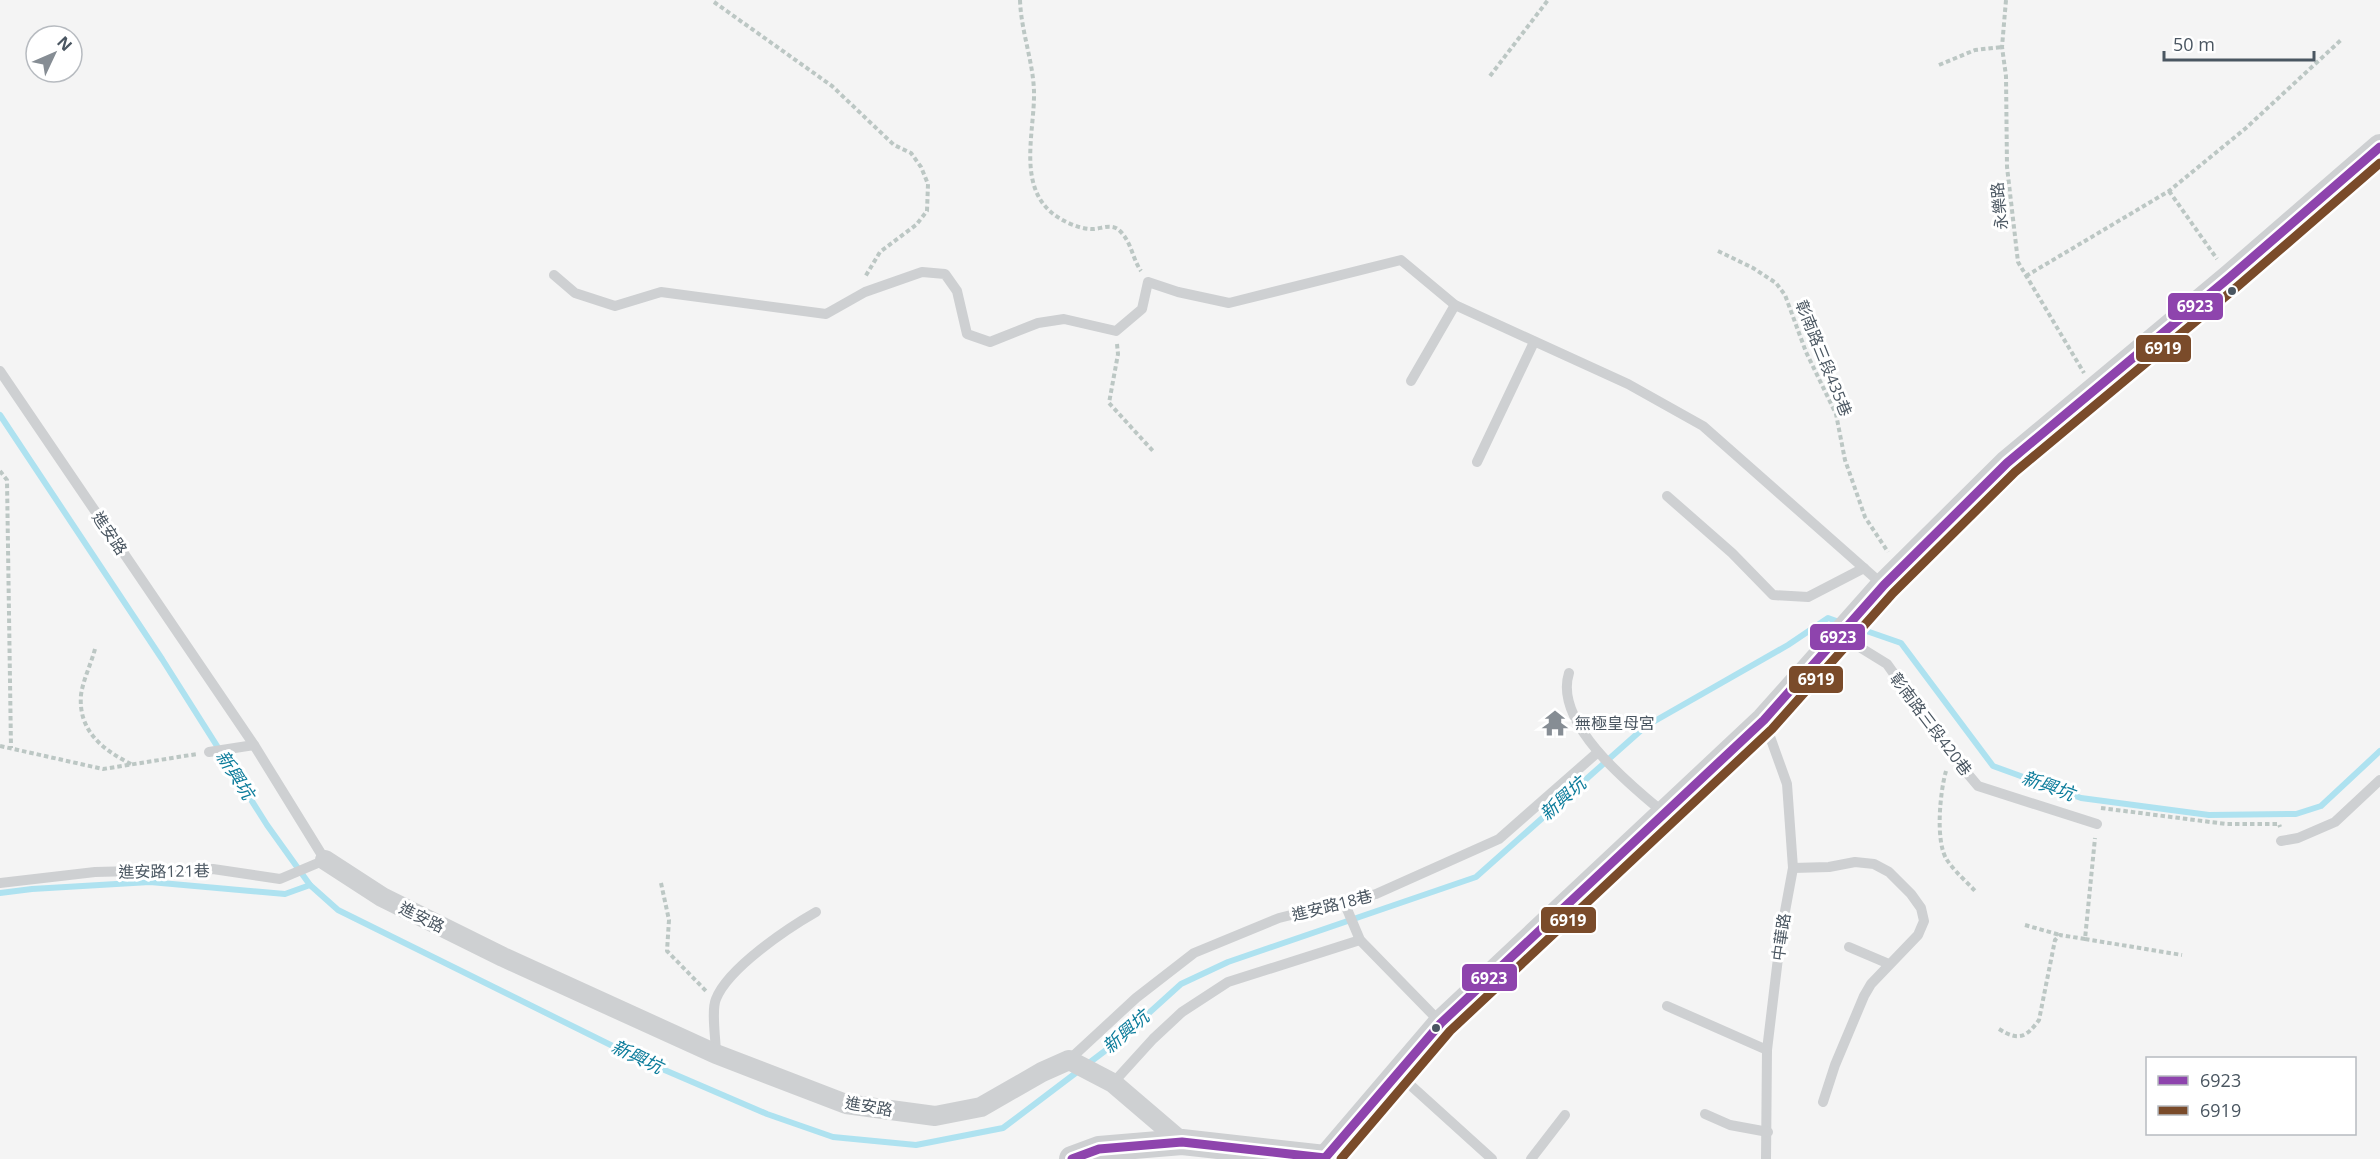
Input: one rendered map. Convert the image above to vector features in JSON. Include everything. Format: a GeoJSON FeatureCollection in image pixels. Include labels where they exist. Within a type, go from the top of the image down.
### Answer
{"type":"FeatureCollection","features":[{"type":"Feature","properties":{"kind":"street"},"geometry":{"type":"LineString","coordinates":[[1072,1159],[1099,1149],[1182,1142],[1325,1159],[1441,1023],[1764,720],[1891,577],[2007,463],[2230,277],[2380,147]]}},
{"type":"Feature","properties":{"kind":"street","name":"進安路"},"geometry":{"type":"LineString","coordinates":[[325,860],[382,897],[503,957],[716,1054],[846,1104],[935,1116],[981,1107],[1041,1072],[1069,1060]]}},
{"type":"Feature","properties":{"kind":"street"},"geometry":{"type":"LineString","coordinates":[[1069,1060],[1113,1083],[1182,1142]]}},
{"type":"Feature","properties":{"kind":"lane"},"geometry":{"type":"LineString","coordinates":[[554,275],[575,293],[615,306],[661,292],[826,314],[865,292],[922,272],[945,274],[957,291],[967,334],[990,342],[1038,323],[1064,319],[1116,331],[1142,309],[1148,282],[1178,292],[1228,303],[1401,260],[1455,305],[1628,384],[1703,426],[1864,568],[1891,577]]}},
{"type":"Feature","properties":{"kind":"lane"},"geometry":{"type":"LineString","coordinates":[[1412,381],[1455,305]]}},
{"type":"Feature","properties":{"kind":"lane"},"geometry":{"type":"LineString","coordinates":[[1477,462],[1534,342]]}},
{"type":"Feature","properties":{"kind":"lane","name":"進安路"},"geometry":{"type":"LineString","coordinates":[[0,371],[254,745],[325,860]]}},
{"type":"Feature","properties":{"kind":"lane"},"geometry":{"type":"LineString","coordinates":[[1666,496],[1732,553],[1773,595],[1808,597],[1864,568]]}},
{"type":"Feature","properties":{"kind":"lane","name":"彰南路三段420巷"},"geometry":{"type":"LineString","coordinates":[[1842,633],[1887,664],[1951,754],[1978,786],[2097,824]]}},
{"type":"Feature","properties":{"kind":"lane"},"geometry":{"type":"LineString","coordinates":[[1569,673],[1565,685],[1575,716],[1598,752],[1612,769],[1664,813]]}},
{"type":"Feature","properties":{"kind":"lane","name":"中華路"},"geometry":{"type":"LineString","coordinates":[[1764,720],[1787,784],[1792,868],[1781,933],[1767,1050],[1766,1159]]}},
{"type":"Feature","properties":{"kind":"lane"},"geometry":{"type":"LineString","coordinates":[[209,752],[254,745]]}},
{"type":"Feature","properties":{"kind":"lane","name":"進安路18巷"},"geometry":{"type":"LineString","coordinates":[[1069,1060],[1136,998],[1194,953],[1278,918],[1376,894],[1499,838],[1598,752]]}},
{"type":"Feature","properties":{"kind":"lane"},"geometry":{"type":"LineString","coordinates":[[2281,841],[2298,838],[2335,822],[2380,780]]}},
{"type":"Feature","properties":{"kind":"lane","name":"進安路121巷"},"geometry":{"type":"LineString","coordinates":[[0,883],[95,872],[213,869],[280,879],[325,860]]}},
{"type":"Feature","properties":{"kind":"lane"},"geometry":{"type":"LineString","coordinates":[[1792,868],[1829,867],[1855,862],[1874,864],[1889,872],[1911,894],[1921,908],[1924,921],[1918,935],[1889,964],[1864,996],[1835,1065],[1823,1102]]}},
{"type":"Feature","properties":{"kind":"lane"},"geometry":{"type":"LineString","coordinates":[[1344,903],[1360,940],[1441,1023]]}},
{"type":"Feature","properties":{"kind":"lane"},"geometry":{"type":"LineString","coordinates":[[716,1054],[715,1000],[726,983],[755,954],[786,929],[816,912]]}},
{"type":"Feature","properties":{"kind":"lane"},"geometry":{"type":"LineString","coordinates":[[1113,1083],[1182,1012],[1228,982],[1360,940]]}},
{"type":"Feature","properties":{"kind":"lane"},"geometry":{"type":"LineString","coordinates":[[1849,947],[1889,964]]}},
{"type":"Feature","properties":{"kind":"lane"},"geometry":{"type":"LineString","coordinates":[[1667,1006],[1767,1050]]}},
{"type":"Feature","properties":{"kind":"lane"},"geometry":{"type":"LineString","coordinates":[[1397,1073],[1492,1159]]}},
{"type":"Feature","properties":{"kind":"lane"},"geometry":{"type":"LineString","coordinates":[[1705,1114],[1730,1125],[1768,1132]]}},
{"type":"Feature","properties":{"kind":"lane"},"geometry":{"type":"LineString","coordinates":[[1531,1159],[1565,1115]]}},
{"type":"Feature","properties":{"kind":"path"},"geometry":{"type":"LineString","coordinates":[[1020,0],[1034,90],[1030,127],[1031,170],[1039,199],[1053,214],[1071,224],[1091,229],[1112,226],[1119,230],[1130,245],[1135,263],[1148,282]]}},
{"type":"Feature","properties":{"kind":"path"},"geometry":{"type":"LineString","coordinates":[[1490,76],[1548,0]]}},
{"type":"Feature","properties":{"kind":"path","name":"永樂路"},"geometry":{"type":"LineString","coordinates":[[2006,0],[2001,47],[2006,76],[2007,167],[2018,262],[2094,389]]}},
{"type":"Feature","properties":{"kind":"path"},"geometry":{"type":"LineString","coordinates":[[714,2],[832,86],[894,145],[911,153],[921,167],[928,184],[927,212],[916,225],[880,252],[864,279],[865,292]]}},
{"type":"Feature","properties":{"kind":"path"},"geometry":{"type":"LineString","coordinates":[[2026,276],[2169,191],[2246,128],[2341,40]]}},
{"type":"Feature","properties":{"kind":"path"},"geometry":{"type":"LineString","coordinates":[[1938,65],[1975,50],[2001,47]]}},
{"type":"Feature","properties":{"kind":"path"},"geometry":{"type":"LineString","coordinates":[[2169,191],[2230,277]]}},
{"type":"Feature","properties":{"kind":"path","name":"彰南路三段435巷"},"geometry":{"type":"LineString","coordinates":[[1718,251],[1753,268],[1776,283],[1785,295],[1806,352],[1836,414],[1845,459],[1865,518],[1891,577]]}},
{"type":"Feature","properties":{"kind":"path"},"geometry":{"type":"LineString","coordinates":[[1116,331],[1118,354],[1109,403],[1153,451]]}},
{"type":"Feature","properties":{"kind":"path"},"geometry":{"type":"LineString","coordinates":[[0,471],[7,480],[11,748]]}},
{"type":"Feature","properties":{"kind":"path"},"geometry":{"type":"LineString","coordinates":[[95,650],[81,696],[84,719],[92,736],[111,754],[132,764]]}},
{"type":"Feature","properties":{"kind":"path"},"geometry":{"type":"LineString","coordinates":[[0,746],[103,769],[209,752]]}},
{"type":"Feature","properties":{"kind":"path"},"geometry":{"type":"LineString","coordinates":[[1951,754],[1942,788],[1940,840],[1946,859],[1976,892]]}},
{"type":"Feature","properties":{"kind":"path"},"geometry":{"type":"LineString","coordinates":[[2098,807],[2120,812],[2226,824],[2279,824],[2281,841]]}},
{"type":"Feature","properties":{"kind":"path"},"geometry":{"type":"LineString","coordinates":[[2085,939],[2097,824]]}},
{"type":"Feature","properties":{"kind":"path"},"geometry":{"type":"LineString","coordinates":[[661,883],[669,920],[667,951],[715,1000]]}},
{"type":"Feature","properties":{"kind":"path"},"geometry":{"type":"LineString","coordinates":[[2025,925],[2060,935],[2182,955]]}},
{"type":"Feature","properties":{"kind":"path"},"geometry":{"type":"LineString","coordinates":[[1999,1029],[2012,1037],[2021,1037],[2032,1030],[2039,1020],[2052,950],[2055,940],[2060,935]]}},
{"type":"Feature","properties":{"kind":"waterway","name":"新興坑"},"geometry":{"type":"LineString","coordinates":[[0,415],[162,659],[267,825],[310,885],[338,910],[639,1059],[767,1114],[833,1137],[916,1145],[1003,1128],[1118,1041],[1181,984],[1228,962],[1476,877],[1646,726],[1788,645],[1828,618],[1842,623]]}},
{"type":"Feature","properties":{"kind":"waterway","name":"新興坑"},"geometry":{"type":"LineString","coordinates":[[1855,627],[1901,643],[1993,766],[2081,798],[2209,815],[2296,814],[2321,806],[2380,751]]}},
{"type":"Feature","properties":{"kind":"waterway"},"geometry":{"type":"LineString","coordinates":[[0,893],[150,882],[285,894],[310,885]]}},
{"type":"Feature","properties":{"kind":"transit line","name":"6923"},"geometry":{"type":"LineString","coordinates":[[1325,1158],[1441,1023],[1764,720],[1884,585],[2007,463],[2230,277],[2380,147]]}},
{"type":"Feature","properties":{"kind":"transit line","name":"6919"},"geometry":{"type":"LineString","coordinates":[[1341,1159],[1450,1031],[1772,729],[1893,593],[2015,472],[2238,286],[2380,163]]}},
{"type":"Feature","properties":{"kind":"transit line","name":"6923"},"geometry":{"type":"LineString","coordinates":[[1072,1159],[1099,1149],[1182,1142],[1325,1158]]}},
{"type":"Feature","properties":{"kind":"place","name":"無極皇母宮"},"geometry":{"type":"Point","coordinates":[1555,723]}}]}
